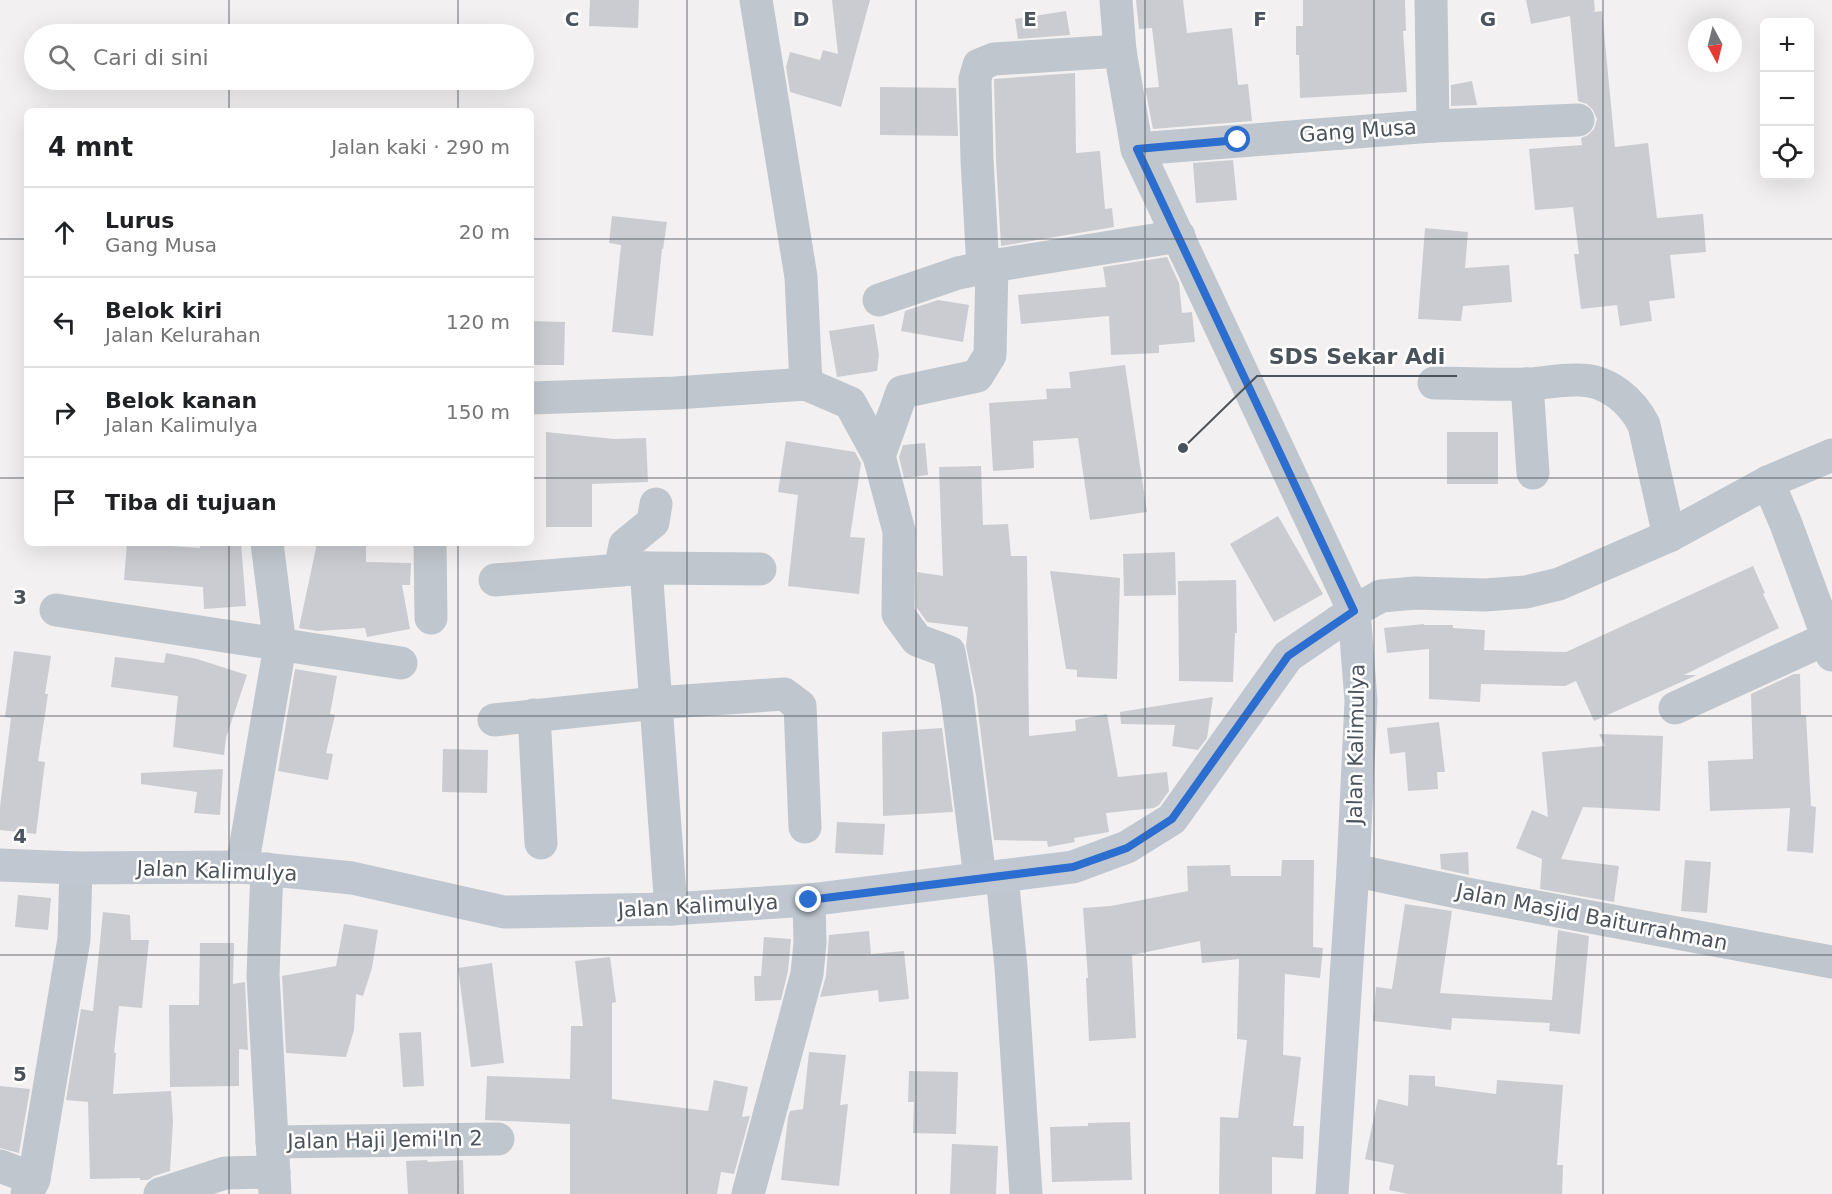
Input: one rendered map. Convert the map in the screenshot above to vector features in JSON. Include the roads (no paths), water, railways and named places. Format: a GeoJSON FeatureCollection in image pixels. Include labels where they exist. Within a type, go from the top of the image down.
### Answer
{"type":"FeatureCollection","features":[{"type":"Feature","properties":{"kind":"street"},"geometry":{"type":"LineString","coordinates":[[756,0],[801,277],[806,384]]}},
{"type":"Feature","properties":{"kind":"street"},"geometry":{"type":"LineString","coordinates":[[1116,0],[1119,51],[1137,149],[1354,611],[1380,596],[1415,593],[1485,595],[1526,592],[1559,584],[1669,536],[1768,482],[1832,455]]}},
{"type":"Feature","properties":{"kind":"street"},"geometry":{"type":"LineString","coordinates":[[1431,0],[1433,126]]}},
{"type":"Feature","properties":{"kind":"street"},"geometry":{"type":"LineString","coordinates":[[879,456],[902,392],[977,376],[990,355],[987,267],[977,160],[975,79],[979,65],[994,59],[1119,51]]}},
{"type":"Feature","properties":{"kind":"street","name":"Gang Musa"},"geometry":{"type":"LineString","coordinates":[[1137,149],[1433,126],[1578,120]]}},
{"type":"Feature","properties":{"kind":"street"},"geometry":{"type":"LineString","coordinates":[[879,300],[958,273],[1179,236]]}},
{"type":"Feature","properties":{"kind":"street"},"geometry":{"type":"LineString","coordinates":[[1434,383],[1527,384],[1580,380],[1595,382],[1620,394],[1632,405],[1644,425],[1669,536]]}},
{"type":"Feature","properties":{"kind":"street"},"geometry":{"type":"LineString","coordinates":[[534,398],[675,393],[806,384],[850,403],[879,456],[899,531],[898,614],[917,640],[949,651],[991,877],[1011,967],[1026,1194]]}},
{"type":"Feature","properties":{"kind":"street"},"geometry":{"type":"LineString","coordinates":[[1527,384],[1533,473]]}},
{"type":"Feature","properties":{"kind":"street"},"geometry":{"type":"LineString","coordinates":[[1675,708],[1830,647],[1768,482]]}},
{"type":"Feature","properties":{"kind":"street"},"geometry":{"type":"LineString","coordinates":[[656,504],[653,522],[625,545],[633,569],[656,703],[671,909]]}},
{"type":"Feature","properties":{"kind":"street"},"geometry":{"type":"LineString","coordinates":[[267,546],[280,646],[254,868],[263,975],[274,1169]]}},
{"type":"Feature","properties":{"kind":"street"},"geometry":{"type":"LineString","coordinates":[[430,546],[431,618]]}},
{"type":"Feature","properties":{"kind":"street"},"geometry":{"type":"LineString","coordinates":[[495,580],[633,569],[760,569]]}},
{"type":"Feature","properties":{"kind":"street"},"geometry":{"type":"LineString","coordinates":[[56,610],[401,663]]}},
{"type":"Feature","properties":{"kind":"street","name":"Jalan Kalimulya"},"geometry":{"type":"LineString","coordinates":[[0,865],[76,868],[254,868],[352,878],[504,912],[671,909],[809,900],[1073,867],[1127,848],[1172,819],[1288,656],[1354,611],[1361,701],[1353,870],[1332,1194]]}},
{"type":"Feature","properties":{"kind":"street"},"geometry":{"type":"LineString","coordinates":[[494,720],[656,703],[784,694],[800,706],[805,827]]}},
{"type":"Feature","properties":{"kind":"street"},"geometry":{"type":"LineString","coordinates":[[534,715],[541,843]]}},
{"type":"Feature","properties":{"kind":"street"},"geometry":{"type":"LineString","coordinates":[[0,1167],[31,1186],[74,939],[76,868]]}},
{"type":"Feature","properties":{"kind":"street","name":"Jalan Masjid Baiturrahman"},"geometry":{"type":"LineString","coordinates":[[1353,870],[1467,894],[1832,962]]}},
{"type":"Feature","properties":{"kind":"street"},"geometry":{"type":"LineString","coordinates":[[748,1194],[807,974],[810,943],[809,900]]}},
{"type":"Feature","properties":{"kind":"street","name":"Jalan Haji Jemi'In 2"},"geometry":{"type":"LineString","coordinates":[[160,1194],[225,1173],[274,1169],[498,1139]]}},
{"type":"Feature","properties":{"kind":"place","name":"SDS Sekar Adi"},"geometry":{"type":"Point","coordinates":[1183,448]}}]}
